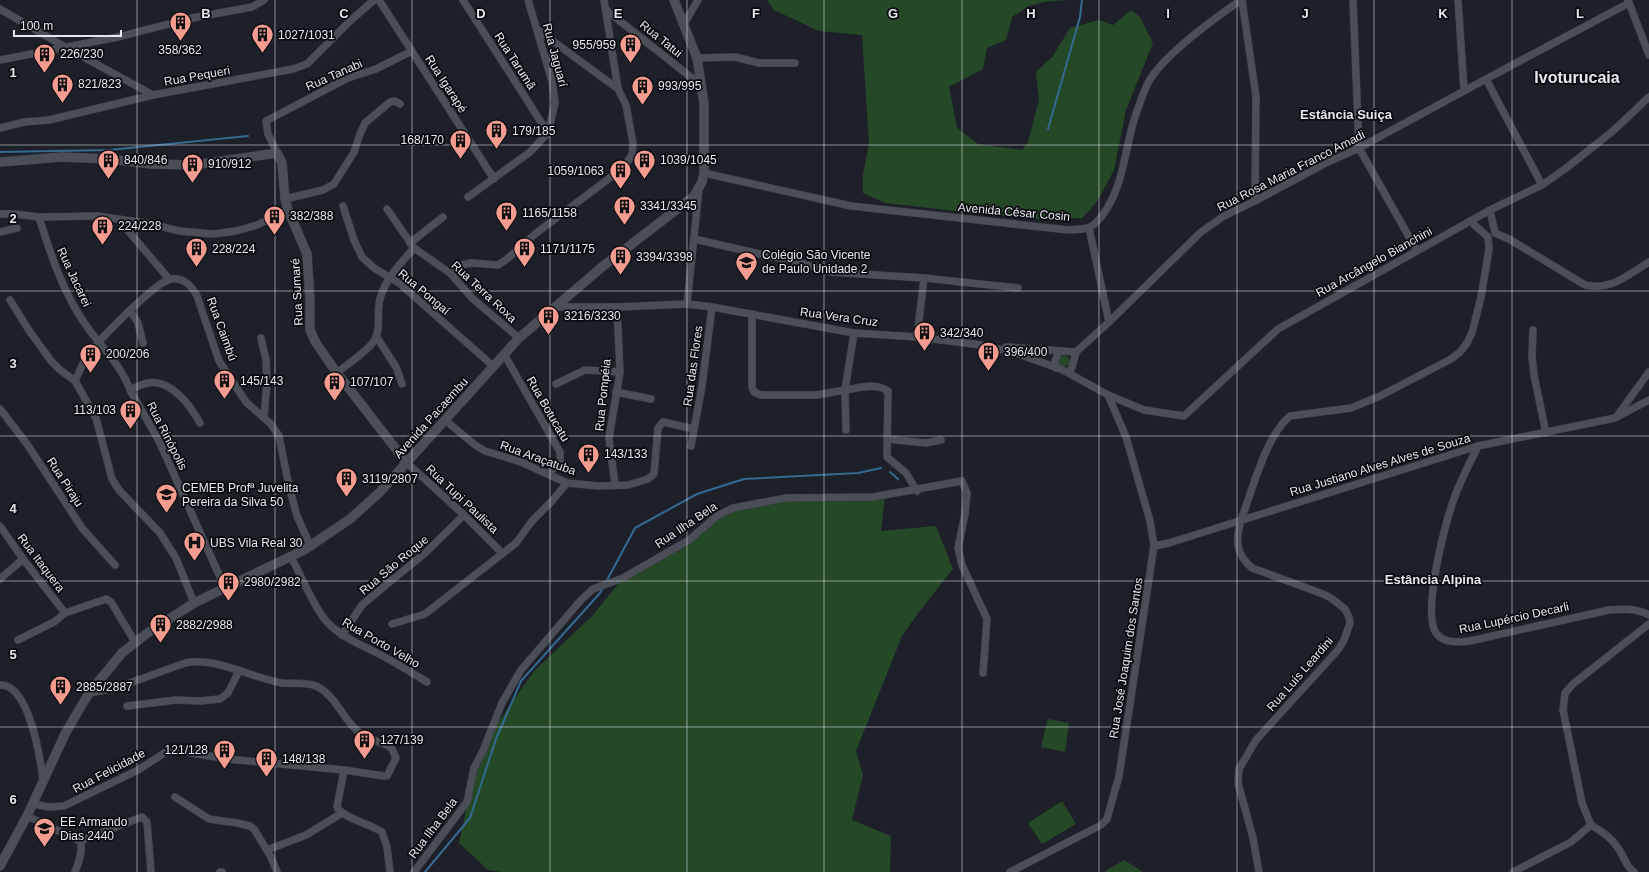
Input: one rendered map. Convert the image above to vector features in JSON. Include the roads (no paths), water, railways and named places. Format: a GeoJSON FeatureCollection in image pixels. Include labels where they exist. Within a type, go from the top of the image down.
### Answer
{"type":"FeatureCollection","features":[{"type":"Feature","properties":{"kind":"main road"},"geometry":{"type":"LineString","coordinates":[[674,0],[697,58],[702,86],[704,173],[699,188]]}},
{"type":"Feature","properties":{"kind":"main road"},"geometry":{"type":"LineString","coordinates":[[0,162],[62,157],[107,159],[152,164],[194,165],[277,153]]}},
{"type":"Feature","properties":{"kind":"main road","name":"Rua Sumaré"},"geometry":{"type":"LineString","coordinates":[[277,153],[282,163],[285,199],[288,210],[307,254],[310,330],[316,343],[337,373],[406,462]]}},
{"type":"Feature","properties":{"kind":"main road","name":"Avenida Pacaembu"},"geometry":{"type":"LineString","coordinates":[[0,866],[33,804],[43,779],[66,732],[89,693],[122,654],[135,642],[194,603],[291,557],[311,546],[350,519],[379,493],[519,338],[602,267],[687,203],[699,188]]}},
{"type":"Feature","properties":{"kind":"street"},"geometry":{"type":"LineString","coordinates":[[0,60],[118,37],[192,18],[252,7],[264,0]]}},
{"type":"Feature","properties":{"kind":"street","name":"Rua Pequeri"},"geometry":{"type":"LineString","coordinates":[[0,128],[24,122],[49,120],[153,95],[293,69],[306,64],[350,20],[374,0]]}},
{"type":"Feature","properties":{"kind":"street","name":"Rua Igarapé"},"geometry":{"type":"LineString","coordinates":[[379,0],[494,179]]}},
{"type":"Feature","properties":{"kind":"street","name":"Rua Tarumã"},"geometry":{"type":"LineString","coordinates":[[463,0],[548,133]]}},
{"type":"Feature","properties":{"kind":"street","name":"Rua Jaguarí"},"geometry":{"type":"LineString","coordinates":[[528,0],[552,81],[555,103],[548,133]]}},
{"type":"Feature","properties":{"kind":"street"},"geometry":{"type":"LineString","coordinates":[[450,273],[462,265],[471,263],[498,265],[535,234],[623,168],[632,155],[633,143],[626,105],[618,89],[604,0]]}},
{"type":"Feature","properties":{"kind":"street"},"geometry":{"type":"LineString","coordinates":[[684,24],[698,0]]}},
{"type":"Feature","properties":{"kind":"street"},"geometry":{"type":"LineString","coordinates":[[1109,322],[1089,228],[1098,221],[1108,208],[1114,195],[1120,179],[1135,118],[1148,82],[1166,60],[1216,17],[1241,0],[1256,96],[1256,201]]}},
{"type":"Feature","properties":{"kind":"street"},"geometry":{"type":"LineString","coordinates":[[1353,0],[1360,148],[1417,251]]}},
{"type":"Feature","properties":{"kind":"street"},"geometry":{"type":"LineString","coordinates":[[1458,0],[1464,90]]}},
{"type":"Feature","properties":{"kind":"street"},"geometry":{"type":"LineString","coordinates":[[1629,1],[1649,55]]}},
{"type":"Feature","properties":{"kind":"street","name":"Rua Rosa Maria Franco Amadi"},"geometry":{"type":"LineString","coordinates":[[1076,352],[1109,322],[1201,232],[1224,216],[1256,201],[1326,163],[1360,148],[1629,1]]}},
{"type":"Feature","properties":{"kind":"street"},"geometry":{"type":"LineString","coordinates":[[0,9],[65,47],[153,95]]}},
{"type":"Feature","properties":{"kind":"street","name":"Rua Tatui"},"geometry":{"type":"LineString","coordinates":[[606,10],[702,86]]}},
{"type":"Feature","properties":{"kind":"street"},"geometry":{"type":"LineString","coordinates":[[538,30],[618,89]]}},
{"type":"Feature","properties":{"kind":"street","name":"Rua Tanabi"},"geometry":{"type":"LineString","coordinates":[[266,121],[348,78],[376,69],[412,51]]}},
{"type":"Feature","properties":{"kind":"street"},"geometry":{"type":"LineString","coordinates":[[697,58],[735,56],[759,63],[795,63]]}},
{"type":"Feature","properties":{"kind":"street"},"geometry":{"type":"LineString","coordinates":[[1486,79],[1542,185]]}},
{"type":"Feature","properties":{"kind":"street","name":"Rua Arcângelo Bianchini"},"geometry":{"type":"LineString","coordinates":[[1108,395],[1144,410],[1184,416],[1278,329],[1490,210],[1542,185],[1613,131],[1649,97]]}},
{"type":"Feature","properties":{"kind":"street"},"geometry":{"type":"LineString","coordinates":[[285,199],[323,190],[334,184],[354,152],[365,123],[390,102],[395,101],[400,104]]}},
{"type":"Feature","properties":{"kind":"street","name":"Rua Sumaré"},"geometry":{"type":"LineString","coordinates":[[266,121],[268,134],[277,153]]}},
{"type":"Feature","properties":{"kind":"street"},"geometry":{"type":"LineString","coordinates":[[468,197],[530,152],[548,133]]}},
{"type":"Feature","properties":{"kind":"street","name":"Avenida César Cosin"},"geometry":{"type":"LineString","coordinates":[[704,173],[862,208],[1069,230],[1089,228]]}},
{"type":"Feature","properties":{"kind":"street"},"geometry":{"type":"LineString","coordinates":[[687,304],[699,188]]}},
{"type":"Feature","properties":{"kind":"street","name":"Rua Pongaí"},"geometry":{"type":"LineString","coordinates":[[343,206],[354,240],[362,257],[374,268],[398,283],[493,366]]}},
{"type":"Feature","properties":{"kind":"street","name":"Rua Terra Roxa"},"geometry":{"type":"LineString","coordinates":[[387,209],[412,246],[450,273],[473,299],[519,338]]}},
{"type":"Feature","properties":{"kind":"street"},"geometry":{"type":"LineString","coordinates":[[0,214],[39,217],[97,216],[152,224],[180,231],[213,234],[236,231],[257,225],[288,210]]}},
{"type":"Feature","properties":{"kind":"street"},"geometry":{"type":"LineString","coordinates":[[1490,210],[1495,233]]}},
{"type":"Feature","properties":{"kind":"street","name":"Rua Jacarei"},"geometry":{"type":"LineString","coordinates":[[39,217],[50,254],[60,278],[84,322],[98,343]]}},
{"type":"Feature","properties":{"kind":"street"},"geometry":{"type":"LineString","coordinates":[[337,373],[369,346],[376,336],[379,322],[378,306],[380,298],[390,277],[412,246],[443,217]]}},
{"type":"Feature","properties":{"kind":"street"},"geometry":{"type":"LineString","coordinates":[[75,381],[83,363],[98,343],[130,310],[169,279],[119,220]]}},
{"type":"Feature","properties":{"kind":"street"},"geometry":{"type":"LineString","coordinates":[[1241,520],[1273,436],[1283,422],[1290,416],[1351,408],[1380,396],[1451,360],[1467,343],[1472,333],[1481,298],[1489,249],[1488,237],[1470,221]]}},
{"type":"Feature","properties":{"kind":"street"},"geometry":{"type":"LineString","coordinates":[[0,232],[17,228]]}},
{"type":"Feature","properties":{"kind":"street"},"geometry":{"type":"LineString","coordinates":[[1488,237],[1495,233]]}},
{"type":"Feature","properties":{"kind":"street"},"geometry":{"type":"LineString","coordinates":[[1495,233],[1509,239],[1585,285],[1595,287],[1604,287],[1616,282],[1649,262]]}},
{"type":"Feature","properties":{"kind":"street"},"geometry":{"type":"LineString","coordinates":[[694,239],[804,264],[830,272],[924,278],[1018,288]]}},
{"type":"Feature","properties":{"kind":"street","name":"Rua Caimbú"},"geometry":{"type":"LineString","coordinates":[[169,279],[174,278],[185,281],[193,288],[219,361],[246,402],[264,417],[279,436],[289,486],[298,516],[311,546]]}},
{"type":"Feature","properties":{"kind":"street"},"geometry":{"type":"LineString","coordinates":[[917,337],[924,278]]}},
{"type":"Feature","properties":{"kind":"street"},"geometry":{"type":"LineString","coordinates":[[10,300],[30,332],[52,362],[75,381],[96,418],[112,479],[119,490],[160,534],[176,558],[194,603]]}},
{"type":"Feature","properties":{"kind":"street","name":"Rua Vera Cruz"},"geometry":{"type":"LineString","coordinates":[[557,307],[617,307],[687,304],[712,307],[854,333],[917,337],[996,348],[1016,353],[1069,373],[1108,395]]}},
{"type":"Feature","properties":{"kind":"street","name":"Rua Pompéia"},"geometry":{"type":"LineString","coordinates":[[615,486],[609,438],[620,372],[617,307]]}},
{"type":"Feature","properties":{"kind":"street","name":"Rua das Flores"},"geometry":{"type":"LineString","coordinates":[[691,446],[702,386],[712,307]]}},
{"type":"Feature","properties":{"kind":"street"},"geometry":{"type":"LineString","coordinates":[[130,310],[138,323],[143,343]]}},
{"type":"Feature","properties":{"kind":"street"},"geometry":{"type":"LineString","coordinates":[[752,314],[752,387],[754,392],[761,395],[818,395],[872,386],[882,386],[888,391],[887,457],[906,473],[917,490]]}},
{"type":"Feature","properties":{"kind":"street"},"geometry":{"type":"LineString","coordinates":[[1533,330],[1532,356],[1534,375],[1546,433]]}},
{"type":"Feature","properties":{"kind":"street"},"geometry":{"type":"LineString","coordinates":[[846,430],[845,390],[854,333]]}},
{"type":"Feature","properties":{"kind":"street"},"geometry":{"type":"LineString","coordinates":[[376,336],[396,367],[402,384]]}},
{"type":"Feature","properties":{"kind":"street"},"geometry":{"type":"LineString","coordinates":[[261,338],[266,360],[267,383],[264,417]]}},
{"type":"Feature","properties":{"kind":"street","name":"Rua Rinópolis"},"geometry":{"type":"LineString","coordinates":[[98,343],[115,362],[127,381],[130,390],[158,441],[225,588]]}},
{"type":"Feature","properties":{"kind":"street"},"geometry":{"type":"LineString","coordinates":[[996,348],[1076,352],[1069,373]]}},
{"type":"Feature","properties":{"kind":"street"},"geometry":{"type":"LineString","coordinates":[[1056,368],[1055,361],[1059,351]]}},
{"type":"Feature","properties":{"kind":"street","name":"Rua Botucatu"},"geometry":{"type":"LineString","coordinates":[[504,354],[560,452],[560,460],[549,474]]}},
{"type":"Feature","properties":{"kind":"street"},"geometry":{"type":"LineString","coordinates":[[556,384],[585,370],[620,372]]}},
{"type":"Feature","properties":{"kind":"street"},"geometry":{"type":"LineString","coordinates":[[1616,418],[1649,372]]}},
{"type":"Feature","properties":{"kind":"street"},"geometry":{"type":"LineString","coordinates":[[130,390],[147,383],[158,383],[170,388],[185,401],[200,423]]}},
{"type":"Feature","properties":{"kind":"street"},"geometry":{"type":"LineString","coordinates":[[616,392],[651,399]]}},
{"type":"Feature","properties":{"kind":"street","name":"Rua José Joaquim dos Santos"},"geometry":{"type":"LineString","coordinates":[[1010,872],[1101,826],[1107,819],[1119,776],[1154,546],[1150,520],[1126,437],[1108,395]]}},
{"type":"Feature","properties":{"kind":"street","name":"Rua Justiano Alves Alves de Souza"},"geometry":{"type":"LineString","coordinates":[[1154,546],[1169,543],[1478,446],[1616,418],[1649,400]]}},
{"type":"Feature","properties":{"kind":"street","name":"Rua Piraju"},"geometry":{"type":"LineString","coordinates":[[0,409],[27,444],[82,528],[115,565]]}},
{"type":"Feature","properties":{"kind":"street","name":"Rua Araçatuba"},"geometry":{"type":"LineString","coordinates":[[445,420],[475,445],[485,451],[521,462],[567,483],[599,486],[615,486],[639,482],[648,479],[654,474],[658,428],[663,422],[694,429]]}},
{"type":"Feature","properties":{"kind":"street"},"geometry":{"type":"LineString","coordinates":[[888,439],[926,443],[941,440]]}},
{"type":"Feature","properties":{"kind":"street","name":"Rua Lupércio Decarli"},"geometry":{"type":"LineString","coordinates":[[1478,446],[1454,497],[1446,520],[1431,614],[1432,625],[1436,633],[1443,639],[1452,642],[1470,641],[1609,610],[1627,608],[1641,611],[1649,615]]}},
{"type":"Feature","properties":{"kind":"street","name":"Rua Tupi Paulista"},"geometry":{"type":"LineString","coordinates":[[406,462],[464,515],[502,553]]}},
{"type":"Feature","properties":{"kind":"street","name":"Rua Ilha Bela"},"geometry":{"type":"LineString","coordinates":[[414,872],[467,802],[474,768],[482,753],[502,703],[521,670],[581,600],[593,589],[623,578],[689,540],[717,516],[733,508],[786,498],[873,497],[962,482],[967,493],[965,514],[958,548],[962,565],[987,619],[983,673]]}},
{"type":"Feature","properties":{"kind":"street"},"geometry":{"type":"LineString","coordinates":[[392,624],[425,614],[516,543],[532,521],[567,483]]}},
{"type":"Feature","properties":{"kind":"street","name":"Rua São Roque"},"geometry":{"type":"LineString","coordinates":[[342,635],[362,605],[424,554],[464,515]]}},
{"type":"Feature","properties":{"kind":"street","name":"Rua Luís Leardini"},"geometry":{"type":"LineString","coordinates":[[1241,520],[1239,529],[1239,549],[1243,560],[1252,568],[1323,594],[1340,604],[1345,609],[1349,617],[1348,629],[1338,650],[1256,740],[1239,769],[1238,783],[1253,838],[1259,872]]}},
{"type":"Feature","properties":{"kind":"street","name":"Rua Itaquera"},"geometry":{"type":"LineString","coordinates":[[0,526],[23,559],[65,612]]}},
{"type":"Feature","properties":{"kind":"street","name":"Rua Porto Velho"},"geometry":{"type":"LineString","coordinates":[[291,557],[326,621],[342,635],[428,682]]}},
{"type":"Feature","properties":{"kind":"street"},"geometry":{"type":"LineString","coordinates":[[0,579],[23,559]]}},
{"type":"Feature","properties":{"kind":"street"},"geometry":{"type":"LineString","coordinates":[[18,640],[54,622],[65,612],[106,599],[111,602],[135,642]]}},
{"type":"Feature","properties":{"kind":"street"},"geometry":{"type":"LineString","coordinates":[[1631,871],[1618,848],[1609,836],[1591,825],[1582,803],[1563,710],[1565,692],[1573,684],[1649,624]]}},
{"type":"Feature","properties":{"kind":"street"},"geometry":{"type":"LineString","coordinates":[[89,693],[116,688],[194,660],[209,662],[239,671],[228,693],[220,699],[200,701],[176,700],[127,706]]}},
{"type":"Feature","properties":{"kind":"street","name":"Rua Felicidade"},"geometry":{"type":"LineString","coordinates":[[33,804],[49,807],[64,806],[138,770],[166,752],[179,750],[228,759],[344,770],[387,776],[396,758],[392,749],[389,746],[361,734],[347,719],[331,696],[317,686],[282,683],[239,671]]}},
{"type":"Feature","properties":{"kind":"street"},"geometry":{"type":"LineString","coordinates":[[0,686],[4,685],[15,691],[26,710],[39,750],[43,779]]}},
{"type":"Feature","properties":{"kind":"street"},"geometry":{"type":"LineString","coordinates":[[344,770],[337,806],[342,813],[382,832],[387,847],[390,872]]}},
{"type":"Feature","properties":{"kind":"street"},"geometry":{"type":"LineString","coordinates":[[175,797],[209,819],[250,826],[254,829],[267,850],[277,872]]}},
{"type":"Feature","properties":{"kind":"street"},"geometry":{"type":"LineString","coordinates":[[267,850],[306,835],[342,813]]}},
{"type":"Feature","properties":{"kind":"street"},"geometry":{"type":"LineString","coordinates":[[27,816],[80,841],[142,817],[147,822],[151,872]]}},
{"type":"Feature","properties":{"kind":"street"},"geometry":{"type":"LineString","coordinates":[[1513,872],[1571,842],[1591,825]]}},
{"type":"Feature","properties":{"kind":"street"},"geometry":{"type":"LineString","coordinates":[[75,872],[81,853],[82,845],[80,841]]}},
{"type":"Feature","properties":{"kind":"waterway"},"geometry":{"type":"LineString","coordinates":[[1048,129],[1080,17],[1082,0]]}},
{"type":"Feature","properties":{"kind":"waterway"},"geometry":{"type":"LineString","coordinates":[[0,152],[109,150],[248,136]]}},
{"type":"Feature","properties":{"kind":"waterway"},"geometry":{"type":"LineString","coordinates":[[606,582],[635,528],[697,494],[744,479],[858,473],[881,468]]}},
{"type":"Feature","properties":{"kind":"waterway"},"geometry":{"type":"LineString","coordinates":[[890,472],[898,479]]}},
{"type":"Feature","properties":{"kind":"waterway"},"geometry":{"type":"LineString","coordinates":[[425,872],[470,818],[496,739],[521,681],[603,588]]}},
{"type":"Feature","properties":{"kind":"place","name":"358/362"},"geometry":{"type":"Point","coordinates":[180,42]}},
{"type":"Feature","properties":{"kind":"place","name":"1027/1031"},"geometry":{"type":"Point","coordinates":[263,54]}},
{"type":"Feature","properties":{"kind":"place","name":"955/959"},"geometry":{"type":"Point","coordinates":[631,64]}},
{"type":"Feature","properties":{"kind":"place","name":"226/230"},"geometry":{"type":"Point","coordinates":[44,74]}},
{"type":"Feature","properties":{"kind":"place","name":"821/823"},"geometry":{"type":"Point","coordinates":[63,104]}},
{"type":"Feature","properties":{"kind":"place","name":"993/995"},"geometry":{"type":"Point","coordinates":[642,106]}},
{"type":"Feature","properties":{"kind":"place","name":"179/185"},"geometry":{"type":"Point","coordinates":[496,150]}},
{"type":"Feature","properties":{"kind":"place","name":"168/170"},"geometry":{"type":"Point","coordinates":[460,160]}},
{"type":"Feature","properties":{"kind":"place","name":"840/846"},"geometry":{"type":"Point","coordinates":[109,180]}},
{"type":"Feature","properties":{"kind":"place","name":"1039/1045"},"geometry":{"type":"Point","coordinates":[645,180]}},
{"type":"Feature","properties":{"kind":"place","name":"910/912"},"geometry":{"type":"Point","coordinates":[193,184]}},
{"type":"Feature","properties":{"kind":"place","name":"1059/1063"},"geometry":{"type":"Point","coordinates":[620,190]}},
{"type":"Feature","properties":{"kind":"place","name":"3341/3345"},"geometry":{"type":"Point","coordinates":[625,226]}},
{"type":"Feature","properties":{"kind":"place","name":"1165/1158"},"geometry":{"type":"Point","coordinates":[507,232]}},
{"type":"Feature","properties":{"kind":"place","name":"382/388"},"geometry":{"type":"Point","coordinates":[274,236]}},
{"type":"Feature","properties":{"kind":"place","name":"224/228"},"geometry":{"type":"Point","coordinates":[103,246]}},
{"type":"Feature","properties":{"kind":"place","name":"228/224"},"geometry":{"type":"Point","coordinates":[196,268]}},
{"type":"Feature","properties":{"kind":"place","name":"1171/1175"},"geometry":{"type":"Point","coordinates":[524,268]}},
{"type":"Feature","properties":{"kind":"place","name":"3394/3398"},"geometry":{"type":"Point","coordinates":[621,276]}},
{"type":"Feature","properties":{"kind":"place","name":"Colégio São Vicente de Paulo Unidade 2"},"geometry":{"type":"Point","coordinates":[747,282]}},
{"type":"Feature","properties":{"kind":"place","name":"3216/3230"},"geometry":{"type":"Point","coordinates":[549,336]}},
{"type":"Feature","properties":{"kind":"place","name":"342/340"},"geometry":{"type":"Point","coordinates":[924,352]}},
{"type":"Feature","properties":{"kind":"place","name":"396/400"},"geometry":{"type":"Point","coordinates":[989,372]}},
{"type":"Feature","properties":{"kind":"place","name":"200/206"},"geometry":{"type":"Point","coordinates":[91,374]}},
{"type":"Feature","properties":{"kind":"place","name":"145/143"},"geometry":{"type":"Point","coordinates":[224,400]}},
{"type":"Feature","properties":{"kind":"place","name":"107/107"},"geometry":{"type":"Point","coordinates":[335,402]}},
{"type":"Feature","properties":{"kind":"place","name":"113/103"},"geometry":{"type":"Point","coordinates":[131,430]}},
{"type":"Feature","properties":{"kind":"place","name":"143/133"},"geometry":{"type":"Point","coordinates":[589,474]}},
{"type":"Feature","properties":{"kind":"place","name":"3119/2807"},"geometry":{"type":"Point","coordinates":[346,498]}},
{"type":"Feature","properties":{"kind":"place","name":"CEMEB Profª Juvelita Pereira da Silva 50"},"geometry":{"type":"Point","coordinates":[166,514]}},
{"type":"Feature","properties":{"kind":"place","name":"UBS Vila Real 30"},"geometry":{"type":"Point","coordinates":[195,562]}},
{"type":"Feature","properties":{"kind":"place","name":"2980/2982"},"geometry":{"type":"Point","coordinates":[228,602]}},
{"type":"Feature","properties":{"kind":"place","name":"2882/2988"},"geometry":{"type":"Point","coordinates":[160,644]}},
{"type":"Feature","properties":{"kind":"place","name":"2885/2887"},"geometry":{"type":"Point","coordinates":[60,706]}},
{"type":"Feature","properties":{"kind":"place","name":"127/139"},"geometry":{"type":"Point","coordinates":[364,760]}},
{"type":"Feature","properties":{"kind":"place","name":"121/128"},"geometry":{"type":"Point","coordinates":[224,770]}},
{"type":"Feature","properties":{"kind":"place","name":"148/138"},"geometry":{"type":"Point","coordinates":[267,778]}},
{"type":"Feature","properties":{"kind":"place","name":"EE Armando Dias 2440"},"geometry":{"type":"Point","coordinates":[45,848]}},
{"type":"Feature","properties":{"kind":"district","name":"Ivoturucaia"},"geometry":{"type":"Point","coordinates":[1577,77]}},
{"type":"Feature","properties":{"kind":"district","name":"Estância Suiça"},"geometry":{"type":"Point","coordinates":[1346,114]}},
{"type":"Feature","properties":{"kind":"district","name":"Estância Alpina"},"geometry":{"type":"Point","coordinates":[1433,579]}}]}
